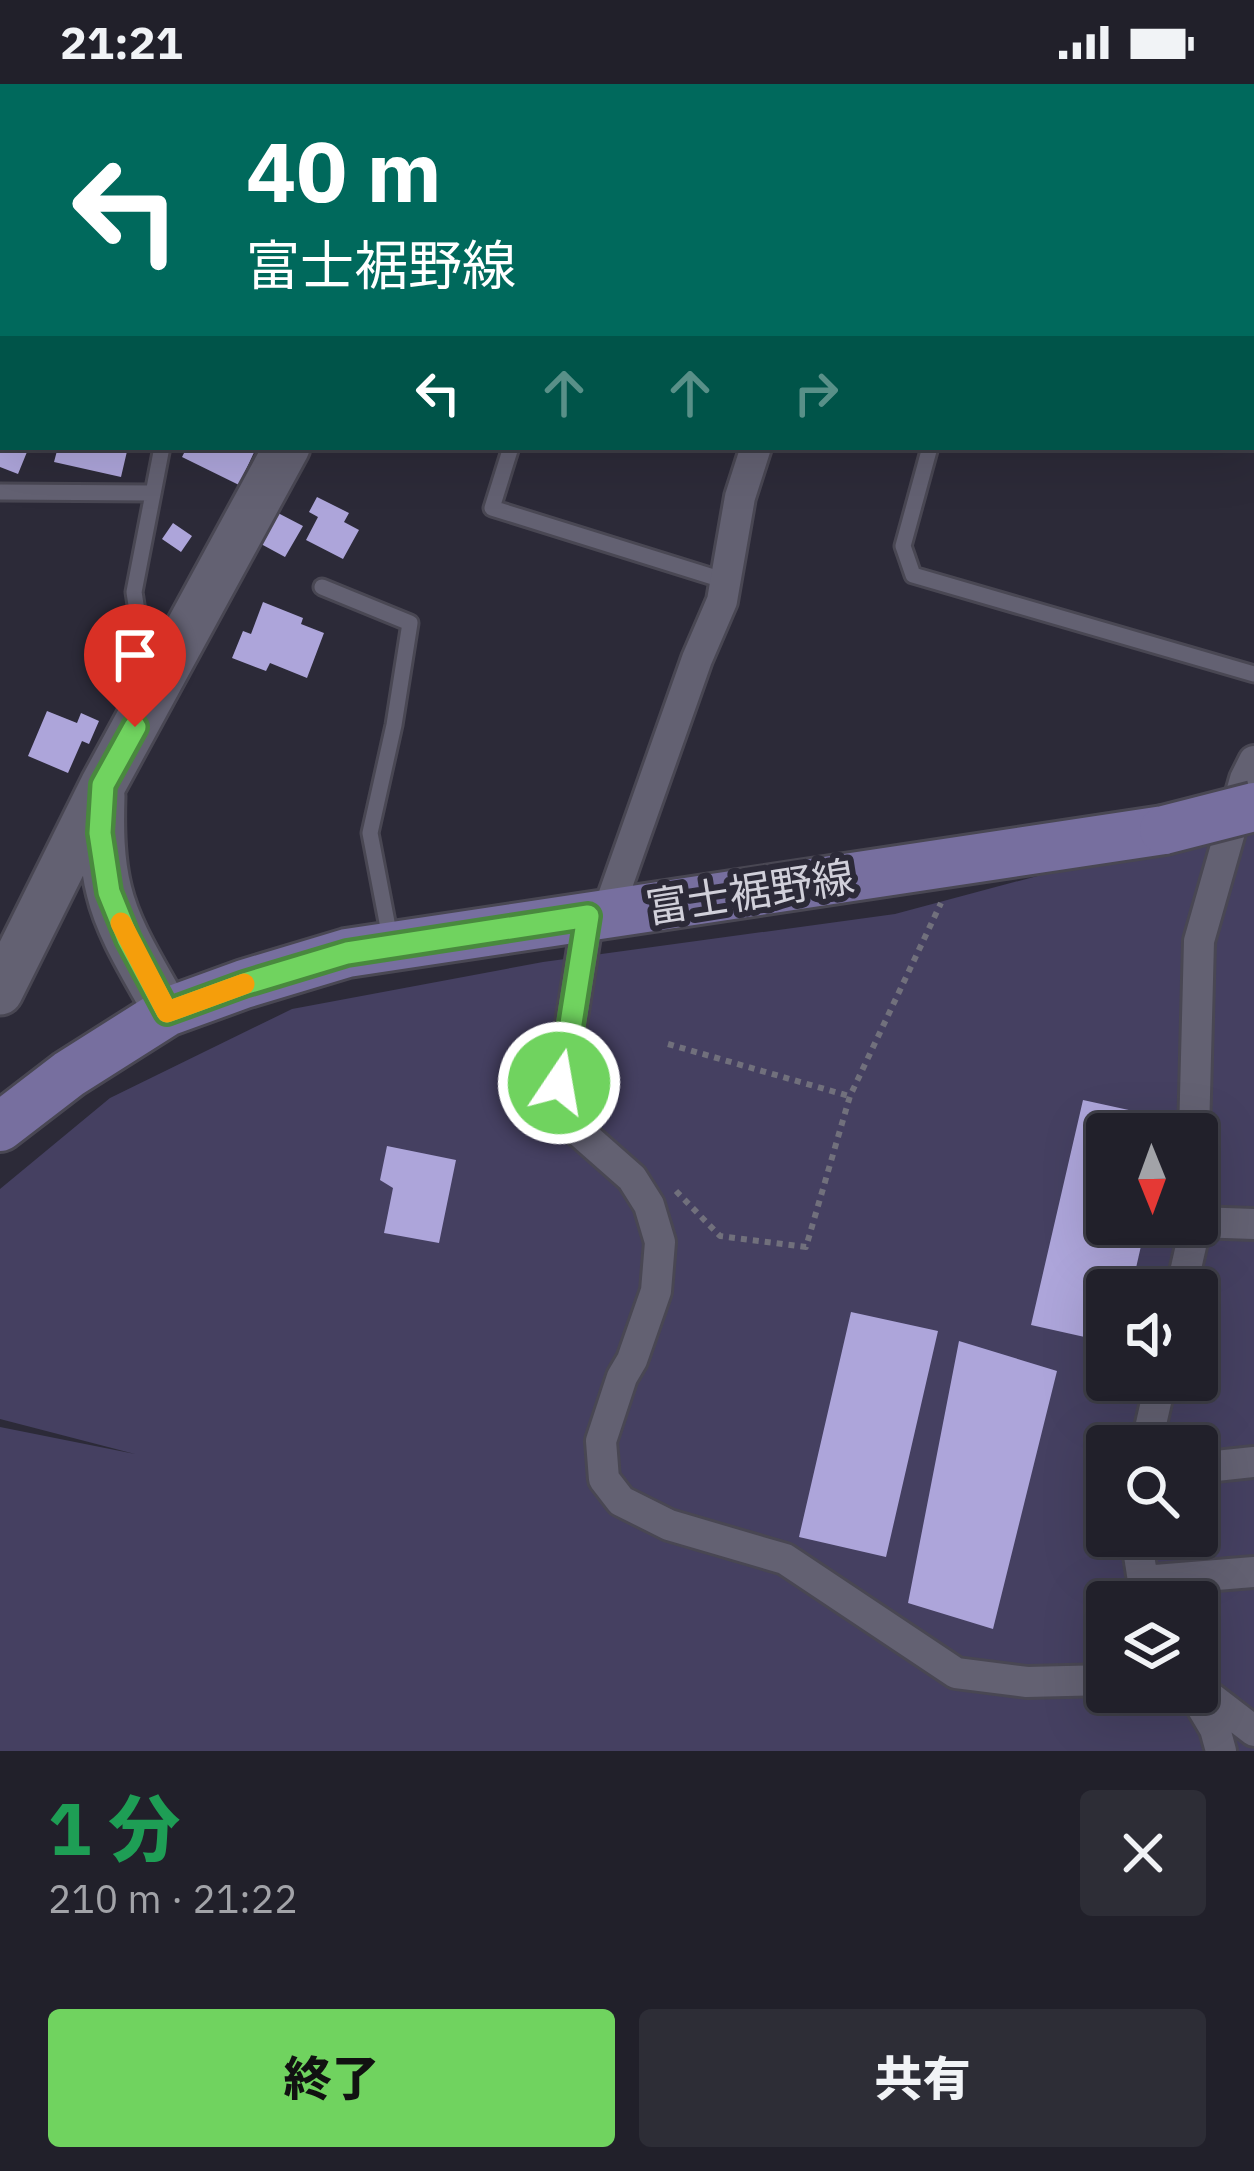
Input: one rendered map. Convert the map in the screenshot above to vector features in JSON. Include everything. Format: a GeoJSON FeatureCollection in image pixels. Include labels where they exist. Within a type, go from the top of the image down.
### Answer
{"type":"FeatureCollection","features":[{"type":"Feature","properties":{"kind":"main road","name":"富士裾野線"},"geometry":{"type":"LineString","coordinates":[[0,1126],[69,1074],[167,1012],[347,953],[1164,830],[1254,807]]}},
{"type":"Feature","properties":{"kind":"street"},"geometry":{"type":"LineString","coordinates":[[0,992],[103,785],[285,450]]}},
{"type":"Feature","properties":{"kind":"street"},"geometry":{"type":"LineString","coordinates":[[755,450],[740,497],[722,601],[598,915],[551,1112],[632,1178],[649,1205],[660,1242],[656,1291],[601,1441],[604,1480],[621,1501],[669,1526],[785,1559],[956,1673],[1028,1682],[1086,1681]]}},
{"type":"Feature","properties":{"kind":"street"},"geometry":{"type":"LineString","coordinates":[[1194,1113],[1198,941],[1254,761]]}},
{"type":"Feature","properties":{"kind":"street"},"geometry":{"type":"LineString","coordinates":[[103,785],[100,833],[109,892],[167,1012]]}},
{"type":"Feature","properties":{"kind":"street"},"geometry":{"type":"LineString","coordinates":[[1218,1223],[1254,1224]]}},
{"type":"Feature","properties":{"kind":"street"},"geometry":{"type":"LineString","coordinates":[[1218,1466],[1254,1462]]}},
{"type":"Feature","properties":{"kind":"street"},"geometry":{"type":"LineString","coordinates":[[1206,1581],[1254,1572]]}},
{"type":"Feature","properties":{"kind":"street"},"geometry":{"type":"LineString","coordinates":[[1218,1706],[1254,1731]]}},
{"type":"Feature","properties":{"kind":"street"},"geometry":{"type":"LineString","coordinates":[[1206,1713],[1221,1751]]}},
{"type":"Feature","properties":{"kind":"lane"},"geometry":{"type":"LineString","coordinates":[[151,698],[134,670],[140,630],[134,592],[161,450]]}},
{"type":"Feature","properties":{"kind":"lane"},"geometry":{"type":"LineString","coordinates":[[511,450],[492,508],[725,581]]}},
{"type":"Feature","properties":{"kind":"lane"},"geometry":{"type":"LineString","coordinates":[[929,450],[903,546],[913,575],[1254,674]]}},
{"type":"Feature","properties":{"kind":"lane"},"geometry":{"type":"LineString","coordinates":[[0,492],[152,494]]}},
{"type":"Feature","properties":{"kind":"lane"},"geometry":{"type":"LineString","coordinates":[[322,587],[410,623],[370,833],[391,946]]}},
{"type":"Feature","properties":{"kind":"path"},"geometry":{"type":"LineString","coordinates":[[675,1190],[720,1236],[806,1247],[850,1096],[959,861]]}},
{"type":"Feature","properties":{"kind":"path"},"geometry":{"type":"LineString","coordinates":[[668,1044],[850,1096]]}},
{"type":"Feature","properties":{"kind":"shaded area"},"geometry":{"type":"Polygon","coordinates":[[[1254,818],[1254,1751],[0,1751],[0,1427],[135,1454],[0,1419],[0,1189],[110,1098],[292,1009],[543,962],[895,914],[1254,818]]]}},
{"type":"Feature","properties":{"kind":"building"},"geometry":{"type":"Polygon","coordinates":[[[0,450],[28,450],[18,474],[0,467],[0,450]]]}},
{"type":"Feature","properties":{"kind":"building"},"geometry":{"type":"Polygon","coordinates":[[[57,450],[127,450],[121,477],[54,462],[57,450]]]}},
{"type":"Feature","properties":{"kind":"building"},"geometry":{"type":"Polygon","coordinates":[[[186,450],[255,450],[239,485],[182,457],[186,450]]]}},
{"type":"Feature","properties":{"kind":"building"},"geometry":{"type":"Polygon","coordinates":[[[317,497],[349,513],[344,522],[359,530],[343,559],[306,540],[318,517],[309,512],[317,497]]]}},
{"type":"Feature","properties":{"kind":"building"},"geometry":{"type":"Polygon","coordinates":[[[278,513],[303,526],[285,557],[261,544],[278,513]]]}},
{"type":"Feature","properties":{"kind":"building"},"geometry":{"type":"Polygon","coordinates":[[[173,523],[192,536],[181,552],[162,539],[173,523]]]}},
{"type":"Feature","properties":{"kind":"building"},"geometry":{"type":"Polygon","coordinates":[[[263,602],[303,618],[301,624],[324,633],[307,678],[270,663],[266,671],[232,658],[243,631],[251,634],[263,602]]]}},
{"type":"Feature","properties":{"kind":"building"},"geometry":{"type":"Polygon","coordinates":[[[47,711],[77,723],[81,713],[99,721],[89,744],[82,741],[68,773],[28,756],[47,711]]]}},
{"type":"Feature","properties":{"kind":"building"},"geometry":{"type":"Polygon","coordinates":[[[1083,1100],[1143,1113],[1086,1113],[1086,1245],[1141,1245],[1136,1269],[1086,1269],[1086,1337],[1031,1325],[1083,1100]]]}},
{"type":"Feature","properties":{"kind":"building"},"geometry":{"type":"Polygon","coordinates":[[[387,1146],[456,1160],[439,1243],[384,1233],[393,1188],[380,1180],[387,1146]]]}},
{"type":"Feature","properties":{"kind":"building"},"geometry":{"type":"Polygon","coordinates":[[[851,1312],[938,1331],[886,1557],[799,1537],[851,1312]]]}},
{"type":"Feature","properties":{"kind":"building"},"geometry":{"type":"Polygon","coordinates":[[[959,1341],[1057,1371],[993,1629],[908,1603],[959,1341]]]}},
{"type":"Feature","properties":{"kind":"slow traffic"},"geometry":{"type":"LineString","coordinates":[[121,923],[167,1012],[244,984]]}},
{"type":"Feature","properties":{"kind":"route"},"geometry":{"type":"LineString","coordinates":[[135,727],[103,785],[100,833],[109,892],[167,1012],[347,953],[588,916],[559,1083]]}}]}
